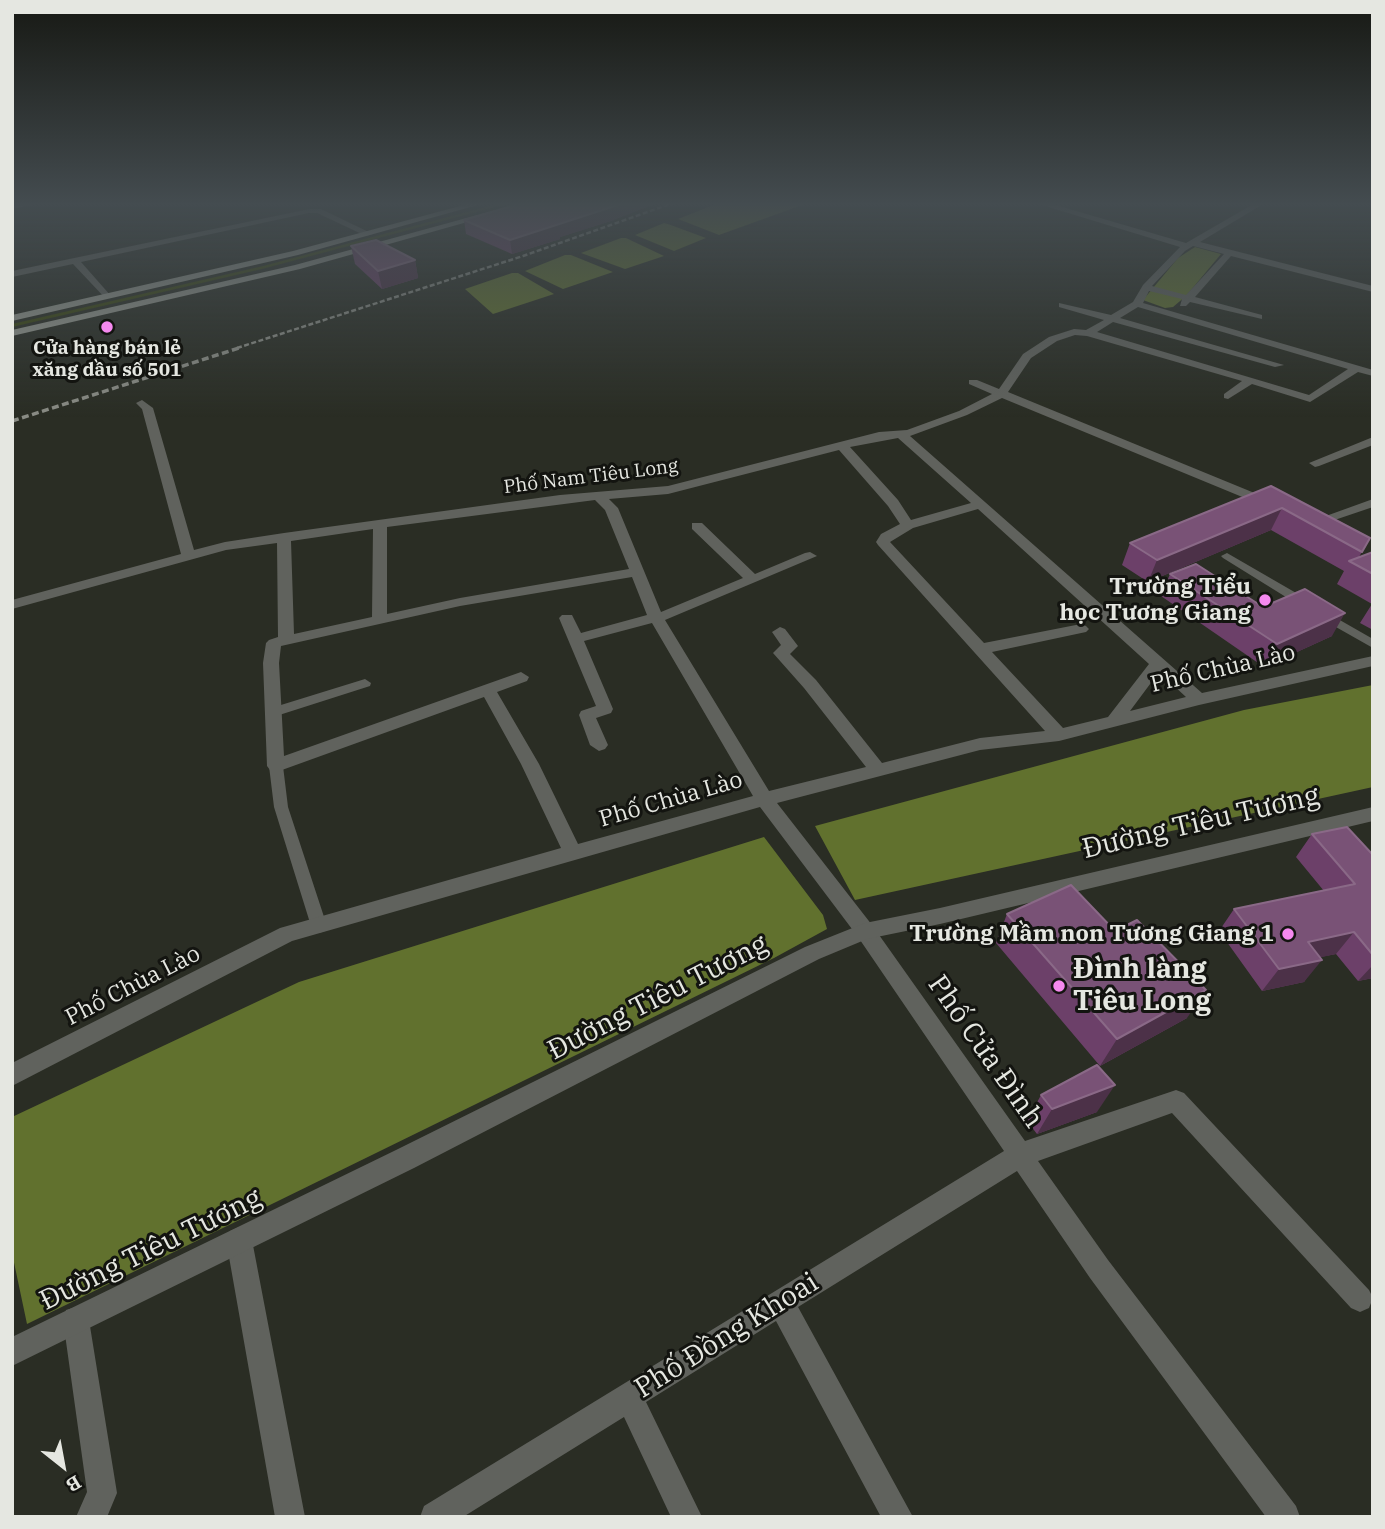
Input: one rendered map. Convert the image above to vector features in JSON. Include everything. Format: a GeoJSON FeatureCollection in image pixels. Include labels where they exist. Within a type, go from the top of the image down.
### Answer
{"type":"FeatureCollection","features":[{"type":"Feature","properties":{"kind":"main road"},"geometry":{"type":"LineString","coordinates":[[12,318],[198,274]]}},
{"type":"Feature","properties":{"kind":"main road"},"geometry":{"type":"LineString","coordinates":[[12,333],[264,274]]}},
{"type":"Feature","properties":{"kind":"street"},"geometry":{"type":"LineString","coordinates":[[87,274],[106,296]]}},
{"type":"Feature","properties":{"kind":"street"},"geometry":{"type":"LineString","coordinates":[[1161,274],[1138,304],[1372,372]]}},
{"type":"Feature","properties":{"kind":"street"},"geometry":{"type":"LineString","coordinates":[[1168,313],[1189,299],[1211,274]]}},
{"type":"Feature","properties":{"kind":"street"},"geometry":{"type":"LineString","coordinates":[[1316,274],[1373,289]]}},
{"type":"Feature","properties":{"kind":"street"},"geometry":{"type":"LineString","coordinates":[[1148,288],[1259,317]]}},
{"type":"Feature","properties":{"kind":"street","name":"Phố Nam Tiêu Long"},"geometry":{"type":"LineString","coordinates":[[12,605],[225,546],[560,499],[668,490],[879,436],[902,435],[963,414],[1001,394],[1027,356],[1053,339],[1074,332],[1088,333],[1138,304]]}},
{"type":"Feature","properties":{"kind":"street"},"geometry":{"type":"LineString","coordinates":[[1062,305],[1279,365]]}},
{"type":"Feature","properties":{"kind":"street"},"geometry":{"type":"LineString","coordinates":[[1088,333],[1310,399],[1357,368]]}},
{"type":"Feature","properties":{"kind":"street"},"geometry":{"type":"LineString","coordinates":[[1228,396],[1250,380]]}},
{"type":"Feature","properties":{"kind":"street"},"geometry":{"type":"LineString","coordinates":[[973,382],[1258,498],[1278,509]]}},
{"type":"Feature","properties":{"kind":"street"},"geometry":{"type":"LineString","coordinates":[[142,403],[147,408],[189,556]]}},
{"type":"Feature","properties":{"kind":"street"},"geometry":{"type":"LineString","coordinates":[[902,435],[1199,699]]}},
{"type":"Feature","properties":{"kind":"street"},"geometry":{"type":"LineString","coordinates":[[1315,463],[1373,441]]}},
{"type":"Feature","properties":{"kind":"street"},"geometry":{"type":"LineString","coordinates":[[842,446],[893,503],[908,525]]}},
{"type":"Feature","properties":{"kind":"street","name":"Phố Cửa Đình"},"geometry":{"type":"LineString","coordinates":[[599,497],[611,508],[656,618],[764,799],[865,931],[1099,1269],[1284,1517]]}},
{"type":"Feature","properties":{"kind":"street"},"geometry":{"type":"LineString","coordinates":[[1329,538],[1303,523],[1373,503]]}},
{"type":"Feature","properties":{"kind":"street"},"geometry":{"type":"LineString","coordinates":[[982,505],[908,525],[886,537],[883,542],[1059,735]]}},
{"type":"Feature","properties":{"kind":"street"},"geometry":{"type":"LineString","coordinates":[[379,619],[380,524]]}},
{"type":"Feature","properties":{"kind":"street"},"geometry":{"type":"LineString","coordinates":[[697,526],[751,578]]}},
{"type":"Feature","properties":{"kind":"street"},"geometry":{"type":"LineString","coordinates":[[284,537],[286,639]]}},
{"type":"Feature","properties":{"kind":"street"},"geometry":{"type":"LineString","coordinates":[[575,639],[656,618],[810,556]]}},
{"type":"Feature","properties":{"kind":"street"},"geometry":{"type":"LineString","coordinates":[[521,677],[276,766],[271,663],[274,643],[379,619],[635,572]]}},
{"type":"Feature","properties":{"kind":"street"},"geometry":{"type":"LineString","coordinates":[[567,618],[605,709],[587,715],[599,744]]}},
{"type":"Feature","properties":{"kind":"street"},"geometry":{"type":"LineString","coordinates":[[981,649],[1080,629]]}},
{"type":"Feature","properties":{"kind":"street"},"geometry":{"type":"LineString","coordinates":[[780,632],[790,646],[780,653],[810,684],[878,770]]}},
{"type":"Feature","properties":{"kind":"street","name":"Phố Chùa Lào"},"geometry":{"type":"LineString","coordinates":[[12,1075],[287,934],[764,799],[980,744],[1059,735],[1199,699],[1373,661]]}},
{"type":"Feature","properties":{"kind":"street"},"geometry":{"type":"LineString","coordinates":[[1114,720],[1159,662]]}},
{"type":"Feature","properties":{"kind":"street"},"geometry":{"type":"LineString","coordinates":[[487,688],[530,764],[573,853]]}},
{"type":"Feature","properties":{"kind":"street","name":"Đường Tiêu Tương"},"geometry":{"type":"LineString","coordinates":[[12,1352],[812,953],[865,931],[940,916],[1373,814]]}},
{"type":"Feature","properties":{"kind":"street","name":"Phố Đồng Khoai"},"geometry":{"type":"LineString","coordinates":[[435,1517],[1020,1155],[1176,1101],[1360,1299]]}},
{"type":"Feature","properties":{"kind":"street"},"geometry":{"type":"LineString","coordinates":[[239,1240],[290,1517]]}},
{"type":"Feature","properties":{"kind":"street"},"geometry":{"type":"LineString","coordinates":[[780,1303],[898,1517]]}},
{"type":"Feature","properties":{"kind":"street"},"geometry":{"type":"LineString","coordinates":[[76,1320],[102,1493],[91,1517]]}},
{"type":"Feature","properties":{"kind":"street"},"geometry":{"type":"LineString","coordinates":[[629,1397],[687,1517]]}},
{"type":"Feature","properties":{"kind":"lane"},"geometry":{"type":"LineString","coordinates":[[1227,556],[1373,644]]}},
{"type":"Feature","properties":{"kind":"lane"},"geometry":{"type":"LineString","coordinates":[[273,712],[365,683]]}},
{"type":"Feature","properties":{"kind":"lane"},"geometry":{"type":"LineString","coordinates":[[276,766],[281,807],[319,926]]}},
{"type":"Feature","properties":{"kind":"shaded area"},"geometry":{"type":"Polygon","coordinates":[[[227,274],[239,274],[12,327],[12,324],[227,274]]]}},
{"type":"Feature","properties":{"kind":"shaded area"},"geometry":{"type":"Polygon","coordinates":[[[508,274],[520,274],[554,294],[493,314],[465,289],[508,274]]]}},
{"type":"Feature","properties":{"kind":"shaded area"},"geometry":{"type":"Polygon","coordinates":[[[532,274],[606,274],[563,289],[532,274]]]}},
{"type":"Feature","properties":{"kind":"shaded area"},"geometry":{"type":"Polygon","coordinates":[[[1164,274],[1204,274],[1173,307],[1165,308],[1143,300],[1164,274]]]}},
{"type":"Feature","properties":{"kind":"shaded area"},"geometry":{"type":"Polygon","coordinates":[[[1373,685],[1373,787],[855,900],[815,826],[1244,710],[1373,685]]]}},
{"type":"Feature","properties":{"kind":"shaded area"},"geometry":{"type":"Polygon","coordinates":[[[764,837],[823,915],[827,929],[774,958],[27,1324],[12,1253],[12,1117],[299,982],[764,837]]]}},
{"type":"Feature","properties":{"kind":"building"},"geometry":{"type":"Polygon","coordinates":[[[1271,486],[1370,538],[1362,552],[1282,508],[1157,560],[1130,543],[1271,486]]]}},
{"type":"Feature","properties":{"kind":"building"},"geometry":{"type":"Polygon","coordinates":[[[1373,552],[1373,574],[1349,561],[1373,552]]]}},
{"type":"Feature","properties":{"kind":"building"},"geometry":{"type":"Polygon","coordinates":[[[1196,564],[1263,607],[1305,589],[1345,613],[1277,644],[1170,574],[1196,564]]]}},
{"type":"Feature","properties":{"kind":"building"},"geometry":{"type":"Polygon","coordinates":[[[1347,827],[1373,855],[1373,955],[1354,932],[1308,942],[1322,960],[1279,969],[1234,909],[1355,884],[1312,834],[1347,827]]]}},
{"type":"Feature","properties":{"kind":"building"},"geometry":{"type":"Polygon","coordinates":[[[1071,885],[1115,931],[1137,920],[1206,990],[1117,1039],[1007,914],[1071,885]]]}},
{"type":"Feature","properties":{"kind":"building"},"geometry":{"type":"Polygon","coordinates":[[[1097,1065],[1115,1085],[1052,1109],[1041,1095],[1097,1065]]]}},
{"type":"Feature","properties":{"kind":"railway"},"geometry":{"type":"LineString","coordinates":[[237,348],[466,274]]}},
{"type":"Feature","properties":{"kind":"railway"},"geometry":{"type":"LineString","coordinates":[[12,421],[242,347]]}},
{"type":"Feature","properties":{"kind":"place","name":"Cửa hàng bán lẻ xăng dầu số 501"},"geometry":{"type":"Point","coordinates":[107,327]}},
{"type":"Feature","properties":{"kind":"place","name":"Trường Tiểu học Tương Giang"},"geometry":{"type":"Point","coordinates":[1265,600]}},
{"type":"Feature","properties":{"kind":"place","name":"Trường Mầm non Tương Giang 1"},"geometry":{"type":"Point","coordinates":[1288,934]}},
{"type":"Feature","properties":{"kind":"place","name":"Đình làng Tiêu Long"},"geometry":{"type":"Point","coordinates":[1059,986]}}]}
